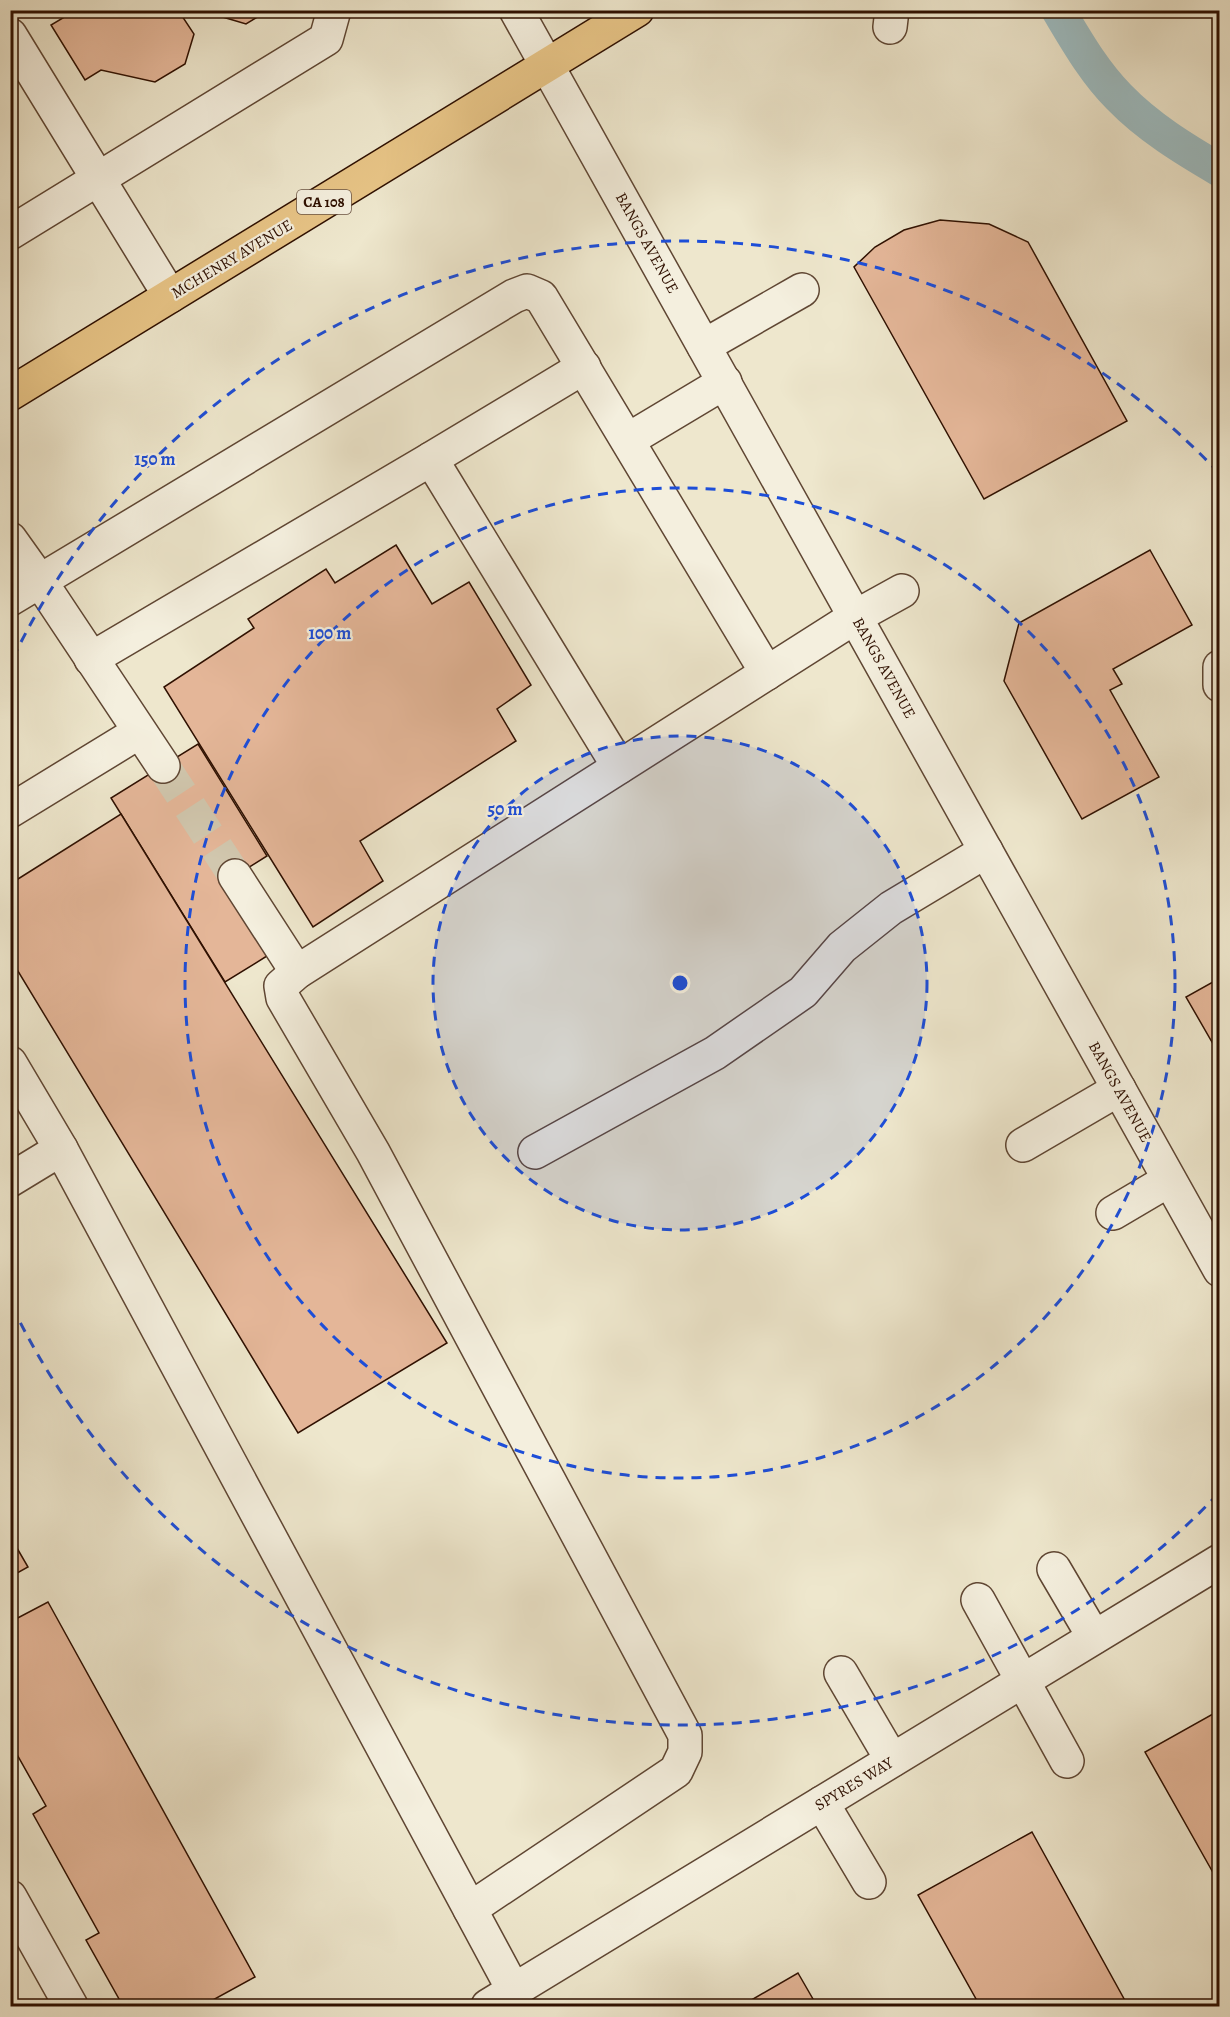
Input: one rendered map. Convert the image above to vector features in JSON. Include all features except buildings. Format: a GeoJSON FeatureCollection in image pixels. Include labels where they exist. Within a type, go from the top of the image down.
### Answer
{"type":"FeatureCollection","features":[{"type":"Feature","properties":{"kind":"main road","name":"MCHENRY AVENUE"},"geometry":{"type":"LineString","coordinates":[[10,394],[637,10]]}},
{"type":"Feature","properties":{"kind":"street"},"geometry":{"type":"LineString","coordinates":[[10,233],[327,39],[334,10]]}},
{"type":"Feature","properties":{"kind":"street","name":"BANGS AVENUE"},"geometry":{"type":"LineString","coordinates":[[516,10],[1220,1270]]}},
{"type":"Feature","properties":{"kind":"street"},"geometry":{"type":"LineString","coordinates":[[10,35],[170,296]]}},
{"type":"Feature","properties":{"kind":"street"},"geometry":{"type":"LineString","coordinates":[[704,346],[802,290]]}},
{"type":"Feature","properties":{"kind":"street"},"geometry":{"type":"LineString","coordinates":[[10,599],[527,291],[541,297],[767,673]]}},
{"type":"Feature","properties":{"kind":"street"},"geometry":{"type":"LineString","coordinates":[[91,659],[584,367]]}},
{"type":"Feature","properties":{"kind":"street"},"geometry":{"type":"LineString","coordinates":[[628,440],[725,382]]}},
{"type":"Feature","properties":{"kind":"street"},"geometry":{"type":"LineString","coordinates":[[431,459],[619,767]]}},
{"type":"Feature","properties":{"kind":"street"},"geometry":{"type":"LineString","coordinates":[[10,539],[163,766]]}},
{"type":"Feature","properties":{"kind":"street"},"geometry":{"type":"LineString","coordinates":[[470,1909],[676,1771],[685,1752],[685,1735],[379,1163],[283,998],[281,986],[297,972],[619,767],[855,617],[902,591]]}},
{"type":"Feature","properties":{"kind":"street"},"geometry":{"type":"LineString","coordinates":[[1220,667],[1220,685]]}},
{"type":"Feature","properties":{"kind":"street"},"geometry":{"type":"LineString","coordinates":[[10,811],[139,732]]}},
{"type":"Feature","properties":{"kind":"street"},"geometry":{"type":"LineString","coordinates":[[535,1152],[715,1053],[803,992],[842,947],[891,908],[986,851]]}},
{"type":"Feature","properties":{"kind":"street"},"geometry":{"type":"LineString","coordinates":[[235,876],[297,972]]}},
{"type":"Feature","properties":{"kind":"street"},"geometry":{"type":"LineString","coordinates":[[10,1063],[61,1149],[470,1909],[501,2001]]}},
{"type":"Feature","properties":{"kind":"street"},"geometry":{"type":"LineString","coordinates":[[1023,1145],[1119,1089]]}},
{"type":"Feature","properties":{"kind":"street"},"geometry":{"type":"LineString","coordinates":[[10,1180],[61,1149]]}},
{"type":"Feature","properties":{"kind":"street"},"geometry":{"type":"LineString","coordinates":[[1113,1213],[1169,1180]]}},
{"type":"Feature","properties":{"kind":"street","name":"SPYRES WAY"},"geometry":{"type":"LineString","coordinates":[[501,2001],[1220,1561]]}},
{"type":"Feature","properties":{"kind":"street"},"geometry":{"type":"LineString","coordinates":[[1054,1569],[1094,1637]]}},
{"type":"Feature","properties":{"kind":"street"},"geometry":{"type":"LineString","coordinates":[[978,1600],[1067,1761]]}},
{"type":"Feature","properties":{"kind":"street"},"geometry":{"type":"LineString","coordinates":[[842,1672],[892,1760]]}},
{"type":"Feature","properties":{"kind":"street"},"geometry":{"type":"LineString","coordinates":[[822,1803],[869,1882]]}},
{"type":"Feature","properties":{"kind":"street"},"geometry":{"type":"LineString","coordinates":[[10,1897],[71,2007]]}},
{"type":"Feature","properties":{"kind":"waterway"},"geometry":{"type":"LineString","coordinates":[[1058,10],[1093,66],[1130,108],[1180,146],[1220,170]]}},
{"type":"Feature","properties":{"kind":"tunnel"},"geometry":{"type":"LineString","coordinates":[[163,766],[235,876]]}}]}
